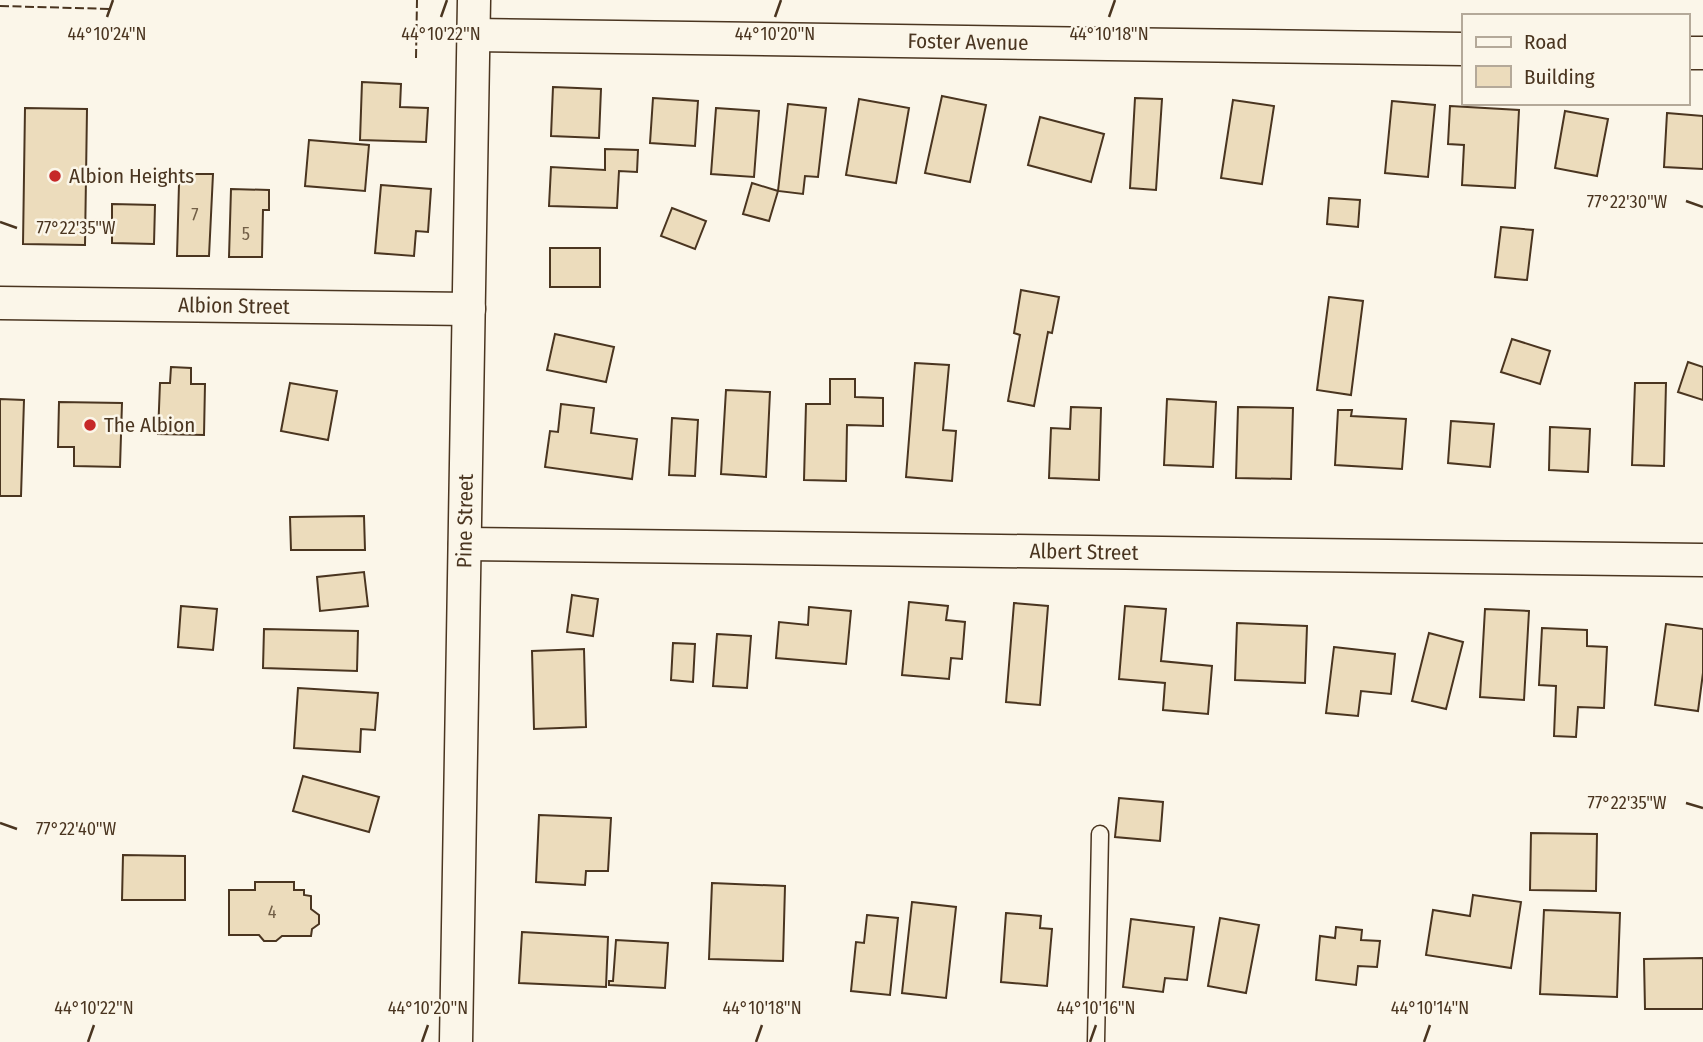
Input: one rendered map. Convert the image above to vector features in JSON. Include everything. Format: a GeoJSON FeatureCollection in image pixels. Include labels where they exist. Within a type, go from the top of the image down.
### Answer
{"type":"FeatureCollection","features":[{"type":"Feature","properties":{"kind":"street","name":"Pine Street"},"geometry":{"type":"LineString","coordinates":[[456,1042],[474,0]]}},
{"type":"Feature","properties":{"kind":"street","name":"Foster Avenue"},"geometry":{"type":"LineString","coordinates":[[474,35],[1462,49]]}},
{"type":"Feature","properties":{"kind":"street","name":"Albion Street"},"geometry":{"type":"LineString","coordinates":[[0,303],[469,309]]}},
{"type":"Feature","properties":{"kind":"street","name":"Albert Street"},"geometry":{"type":"LineString","coordinates":[[465,544],[1703,560]]}},
{"type":"Feature","properties":{"kind":"lane"},"geometry":{"type":"LineString","coordinates":[[1097,1042],[1100,834]]}},
{"type":"Feature","properties":{"kind":"building"},"geometry":{"type":"Polygon","coordinates":[[[362,82],[401,84],[400,107],[428,108],[426,142],[360,140],[362,82]]]}},
{"type":"Feature","properties":{"kind":"building"},"geometry":{"type":"Polygon","coordinates":[[[553,87],[601,89],[599,138],[551,136],[553,87]]]}},
{"type":"Feature","properties":{"kind":"building"},"geometry":{"type":"Polygon","coordinates":[[[942,96],[986,105],[970,182],[925,173],[942,96]]]}},
{"type":"Feature","properties":{"kind":"building"},"geometry":{"type":"Polygon","coordinates":[[[653,98],[698,101],[695,146],[650,143],[653,98]]]}},
{"type":"Feature","properties":{"kind":"building"},"geometry":{"type":"Polygon","coordinates":[[[1135,98],[1162,99],[1156,190],[1130,188],[1135,98]]]}},
{"type":"Feature","properties":{"kind":"building"},"geometry":{"type":"Polygon","coordinates":[[[859,99],[909,108],[896,183],[846,175],[859,99]]]}},
{"type":"Feature","properties":{"kind":"building"},"geometry":{"type":"Polygon","coordinates":[[[1233,100],[1274,106],[1262,184],[1221,178],[1233,100]]]}},
{"type":"Feature","properties":{"kind":"building"},"geometry":{"type":"Polygon","coordinates":[[[1392,101],[1435,105],[1428,177],[1385,173],[1392,101]]]}},
{"type":"Feature","properties":{"kind":"building"},"geometry":{"type":"Polygon","coordinates":[[[788,104],[826,108],[818,177],[805,176],[803,194],[778,191],[788,104]]]}},
{"type":"Feature","properties":{"kind":"building"},"geometry":{"type":"Polygon","coordinates":[[[1450,106],[1519,110],[1515,188],[1462,185],[1464,145],[1448,144],[1450,106]]]}},
{"type":"Feature","properties":{"kind":"building","name":"Albion Heights"},"geometry":{"type":"Polygon","coordinates":[[[25,108],[87,109],[85,245],[23,244],[25,108]]]}},
{"type":"Feature","properties":{"kind":"building"},"geometry":{"type":"Polygon","coordinates":[[[716,108],[759,111],[754,177],[711,174],[716,108]]]}},
{"type":"Feature","properties":{"kind":"building"},"geometry":{"type":"Polygon","coordinates":[[[1565,111],[1608,119],[1597,176],[1555,168],[1565,111]]]}},
{"type":"Feature","properties":{"kind":"building"},"geometry":{"type":"Polygon","coordinates":[[[1667,113],[1703,116],[1703,169],[1664,167],[1667,113]]]}},
{"type":"Feature","properties":{"kind":"building"},"geometry":{"type":"Polygon","coordinates":[[[1040,117],[1104,134],[1091,182],[1028,165],[1040,117]]]}},
{"type":"Feature","properties":{"kind":"building"},"geometry":{"type":"Polygon","coordinates":[[[309,140],[369,145],[365,191],[305,186],[309,140]]]}},
{"type":"Feature","properties":{"kind":"building"},"geometry":{"type":"Polygon","coordinates":[[[605,149],[638,150],[637,172],[619,171],[617,208],[549,206],[551,167],[605,170],[605,149]]]}},
{"type":"Feature","properties":{"kind":"building"},"geometry":{"type":"Polygon","coordinates":[[[190,174],[213,174],[209,256],[177,256],[179,184],[190,184],[190,174]]]}},
{"type":"Feature","properties":{"kind":"building"},"geometry":{"type":"Polygon","coordinates":[[[752,183],[778,191],[769,221],[743,214],[752,183]]]}},
{"type":"Feature","properties":{"kind":"building"},"geometry":{"type":"Polygon","coordinates":[[[381,185],[431,189],[428,232],[416,231],[414,256],[375,253],[381,185]]]}},
{"type":"Feature","properties":{"kind":"building"},"geometry":{"type":"Polygon","coordinates":[[[231,189],[269,190],[269,210],[263,210],[262,257],[229,257],[231,189]]]}},
{"type":"Feature","properties":{"kind":"building"},"geometry":{"type":"Polygon","coordinates":[[[1329,198],[1360,200],[1358,227],[1327,224],[1329,198]]]}},
{"type":"Feature","properties":{"kind":"building"},"geometry":{"type":"Polygon","coordinates":[[[112,204],[155,205],[154,244],[112,243],[112,204]]]}},
{"type":"Feature","properties":{"kind":"building"},"geometry":{"type":"Polygon","coordinates":[[[672,208],[706,221],[695,249],[661,236],[672,208]]]}},
{"type":"Feature","properties":{"kind":"building"},"geometry":{"type":"Polygon","coordinates":[[[1501,227],[1533,230],[1527,280],[1495,277],[1501,227]]]}},
{"type":"Feature","properties":{"kind":"building"},"geometry":{"type":"Polygon","coordinates":[[[550,248],[600,248],[600,287],[550,287],[550,248]]]}},
{"type":"Feature","properties":{"kind":"building"},"geometry":{"type":"Polygon","coordinates":[[[1021,290],[1059,297],[1052,333],[1048,332],[1034,406],[1008,401],[1020,335],[1014,333],[1021,290]]]}},
{"type":"Feature","properties":{"kind":"building"},"geometry":{"type":"Polygon","coordinates":[[[1329,297],[1363,301],[1351,395],[1317,390],[1329,297]]]}},
{"type":"Feature","properties":{"kind":"building"},"geometry":{"type":"Polygon","coordinates":[[[555,334],[614,347],[606,382],[547,370],[555,334]]]}},
{"type":"Feature","properties":{"kind":"building"},"geometry":{"type":"Polygon","coordinates":[[[1512,339],[1550,351],[1540,384],[1501,372],[1512,339]]]}},
{"type":"Feature","properties":{"kind":"building"},"geometry":{"type":"Polygon","coordinates":[[[1688,362],[1703,367],[1703,400],[1678,392],[1688,362]]]}},
{"type":"Feature","properties":{"kind":"building"},"geometry":{"type":"Polygon","coordinates":[[[915,363],[949,365],[943,430],[956,431],[952,481],[906,477],[915,363]]]}},
{"type":"Feature","properties":{"kind":"building"},"geometry":{"type":"Polygon","coordinates":[[[171,367],[191,368],[191,384],[205,384],[204,435],[158,434],[160,383],[170,383],[171,367]]]}},
{"type":"Feature","properties":{"kind":"building"},"geometry":{"type":"Polygon","coordinates":[[[830,379],[855,379],[855,397],[883,398],[883,426],[847,425],[846,481],[804,480],[806,404],[830,404],[830,379]]]}},
{"type":"Feature","properties":{"kind":"building"},"geometry":{"type":"Polygon","coordinates":[[[290,383],[337,391],[328,440],[281,431],[290,383]]]}},
{"type":"Feature","properties":{"kind":"building"},"geometry":{"type":"Polygon","coordinates":[[[1635,383],[1666,383],[1664,466],[1632,465],[1635,383]]]}},
{"type":"Feature","properties":{"kind":"building"},"geometry":{"type":"Polygon","coordinates":[[[726,390],[770,392],[766,477],[721,474],[726,390]]]}},
{"type":"Feature","properties":{"kind":"building"},"geometry":{"type":"Polygon","coordinates":[[[0,399],[24,400],[21,496],[0,496],[0,399]]]}},
{"type":"Feature","properties":{"kind":"building"},"geometry":{"type":"Polygon","coordinates":[[[1167,399],[1216,402],[1213,467],[1164,465],[1167,399]]]}},
{"type":"Feature","properties":{"kind":"building","name":"The Albion"},"geometry":{"type":"Polygon","coordinates":[[[59,402],[122,403],[120,467],[74,466],[74,447],[58,447],[59,402]]]}},
{"type":"Feature","properties":{"kind":"building"},"geometry":{"type":"Polygon","coordinates":[[[561,404],[594,408],[591,433],[637,439],[632,479],[545,467],[550,431],[558,432],[561,404]]]}},
{"type":"Feature","properties":{"kind":"building"},"geometry":{"type":"Polygon","coordinates":[[[1071,407],[1101,408],[1099,480],[1049,478],[1051,428],[1070,429],[1071,407]]]}},
{"type":"Feature","properties":{"kind":"building"},"geometry":{"type":"Polygon","coordinates":[[[1238,407],[1293,408],[1291,479],[1236,478],[1238,407]]]}},
{"type":"Feature","properties":{"kind":"building"},"geometry":{"type":"Polygon","coordinates":[[[1338,410],[1352,410],[1351,416],[1406,419],[1402,469],[1335,465],[1338,410]]]}},
{"type":"Feature","properties":{"kind":"building"},"geometry":{"type":"Polygon","coordinates":[[[672,418],[698,420],[695,476],[669,475],[672,418]]]}},
{"type":"Feature","properties":{"kind":"building"},"geometry":{"type":"Polygon","coordinates":[[[1451,421],[1494,424],[1490,467],[1448,463],[1451,421]]]}},
{"type":"Feature","properties":{"kind":"building"},"geometry":{"type":"Polygon","coordinates":[[[1550,427],[1590,429],[1588,472],[1549,470],[1550,427]]]}},
{"type":"Feature","properties":{"kind":"building"},"geometry":{"type":"Polygon","coordinates":[[[364,516],[365,550],[291,550],[290,517],[364,516]]]}},
{"type":"Feature","properties":{"kind":"building"},"geometry":{"type":"Polygon","coordinates":[[[364,572],[368,606],[320,611],[317,577],[364,572]]]}},
{"type":"Feature","properties":{"kind":"building"},"geometry":{"type":"Polygon","coordinates":[[[572,595],[598,599],[593,636],[567,632],[572,595]]]}},
{"type":"Feature","properties":{"kind":"building"},"geometry":{"type":"Polygon","coordinates":[[[909,602],[948,606],[946,620],[965,622],[962,659],[951,658],[949,679],[902,675],[909,602]]]}},
{"type":"Feature","properties":{"kind":"building"},"geometry":{"type":"Polygon","coordinates":[[[1014,603],[1048,606],[1040,705],[1006,702],[1014,603]]]}},
{"type":"Feature","properties":{"kind":"building"},"geometry":{"type":"Polygon","coordinates":[[[181,606],[217,609],[213,650],[178,647],[181,606]]]}},
{"type":"Feature","properties":{"kind":"building"},"geometry":{"type":"Polygon","coordinates":[[[1125,606],[1166,609],[1161,661],[1212,666],[1208,714],[1163,710],[1165,683],[1119,679],[1125,606]]]}},
{"type":"Feature","properties":{"kind":"building"},"geometry":{"type":"Polygon","coordinates":[[[809,607],[851,611],[846,664],[776,658],[779,622],[808,625],[809,607]]]}},
{"type":"Feature","properties":{"kind":"building"},"geometry":{"type":"Polygon","coordinates":[[[1485,609],[1529,611],[1524,700],[1480,697],[1485,609]]]}},
{"type":"Feature","properties":{"kind":"building"},"geometry":{"type":"Polygon","coordinates":[[[1237,623],[1307,626],[1305,683],[1235,680],[1237,623]]]}},
{"type":"Feature","properties":{"kind":"building"},"geometry":{"type":"Polygon","coordinates":[[[1666,624],[1703,629],[1703,673],[1698,711],[1655,705],[1666,624]]]}},
{"type":"Feature","properties":{"kind":"building"},"geometry":{"type":"Polygon","coordinates":[[[1542,628],[1587,630],[1587,646],[1607,647],[1604,708],[1578,707],[1576,737],[1554,736],[1556,686],[1539,685],[1542,628]]]}},
{"type":"Feature","properties":{"kind":"building"},"geometry":{"type":"Polygon","coordinates":[[[264,629],[358,631],[357,671],[263,668],[264,629]]]}},
{"type":"Feature","properties":{"kind":"building"},"geometry":{"type":"Polygon","coordinates":[[[1429,633],[1463,642],[1446,709],[1412,701],[1429,633]]]}},
{"type":"Feature","properties":{"kind":"building"},"geometry":{"type":"Polygon","coordinates":[[[717,634],[751,636],[747,688],[713,686],[717,634]]]}},
{"type":"Feature","properties":{"kind":"building"},"geometry":{"type":"Polygon","coordinates":[[[673,643],[695,644],[693,682],[671,680],[673,643]]]}},
{"type":"Feature","properties":{"kind":"building"},"geometry":{"type":"Polygon","coordinates":[[[1334,647],[1395,654],[1391,694],[1361,691],[1358,716],[1326,713],[1334,647]]]}},
{"type":"Feature","properties":{"kind":"building"},"geometry":{"type":"Polygon","coordinates":[[[584,649],[586,727],[534,729],[532,651],[584,649]]]}},
{"type":"Feature","properties":{"kind":"building"},"geometry":{"type":"Polygon","coordinates":[[[298,688],[378,693],[375,730],[361,729],[360,752],[294,748],[298,688]]]}},
{"type":"Feature","properties":{"kind":"building"},"geometry":{"type":"Polygon","coordinates":[[[303,776],[379,797],[369,832],[293,811],[303,776]]]}},
{"type":"Feature","properties":{"kind":"building"},"geometry":{"type":"Polygon","coordinates":[[[1119,798],[1163,802],[1160,841],[1115,837],[1119,798]]]}},
{"type":"Feature","properties":{"kind":"building"},"geometry":{"type":"Polygon","coordinates":[[[539,815],[611,818],[608,871],[586,871],[585,885],[536,882],[539,815]]]}},
{"type":"Feature","properties":{"kind":"building"},"geometry":{"type":"Polygon","coordinates":[[[1531,833],[1597,834],[1596,891],[1530,890],[1531,833]]]}},
{"type":"Feature","properties":{"kind":"building"},"geometry":{"type":"Polygon","coordinates":[[[123,855],[185,856],[185,900],[122,900],[123,855]]]}},
{"type":"Feature","properties":{"kind":"building"},"geometry":{"type":"Polygon","coordinates":[[[255,882],[294,882],[294,890],[304,890],[304,895],[311,896],[311,909],[319,915],[319,924],[312,929],[311,936],[282,936],[276,941],[264,941],[259,935],[229,935],[229,890],[255,890],[255,882]]]}},
{"type":"Feature","properties":{"kind":"building"},"geometry":{"type":"Polygon","coordinates":[[[712,883],[785,886],[783,961],[709,959],[712,883]]]}},
{"type":"Feature","properties":{"kind":"building"},"geometry":{"type":"Polygon","coordinates":[[[1473,895],[1521,902],[1511,968],[1426,955],[1433,910],[1470,916],[1473,895]]]}},
{"type":"Feature","properties":{"kind":"building"},"geometry":{"type":"Polygon","coordinates":[[[912,902],[956,907],[946,998],[902,993],[912,902]]]}},
{"type":"Feature","properties":{"kind":"building"},"geometry":{"type":"Polygon","coordinates":[[[1544,910],[1620,913],[1617,997],[1540,994],[1544,910]]]}},
{"type":"Feature","properties":{"kind":"building"},"geometry":{"type":"Polygon","coordinates":[[[1006,913],[1041,916],[1040,928],[1052,929],[1047,986],[1001,982],[1006,913]]]}},
{"type":"Feature","properties":{"kind":"building"},"geometry":{"type":"Polygon","coordinates":[[[867,915],[898,918],[890,995],[851,991],[856,942],[864,943],[867,915]]]}},
{"type":"Feature","properties":{"kind":"building"},"geometry":{"type":"Polygon","coordinates":[[[1220,918],[1259,925],[1246,993],[1208,986],[1220,918]]]}},
{"type":"Feature","properties":{"kind":"building"},"geometry":{"type":"Polygon","coordinates":[[[1131,919],[1194,927],[1187,980],[1165,978],[1163,992],[1123,987],[1131,919]]]}},
{"type":"Feature","properties":{"kind":"building"},"geometry":{"type":"Polygon","coordinates":[[[1336,927],[1362,930],[1361,940],[1380,941],[1377,967],[1358,966],[1356,985],[1316,980],[1320,936],[1335,938],[1336,927]]]}},
{"type":"Feature","properties":{"kind":"building"},"geometry":{"type":"Polygon","coordinates":[[[522,932],[608,937],[606,987],[519,983],[522,932]]]}},
{"type":"Feature","properties":{"kind":"building"},"geometry":{"type":"Polygon","coordinates":[[[616,940],[668,943],[665,988],[609,985],[609,981],[613,981],[616,940]]]}},
{"type":"Feature","properties":{"kind":"building"},"geometry":{"type":"Polygon","coordinates":[[[1703,958],[1703,1009],[1645,1009],[1644,959],[1703,958]]]}},
{"type":"Feature","properties":{"kind":"fence"},"geometry":{"type":"LineString","coordinates":[[416,58],[417,0]]}},
{"type":"Feature","properties":{"kind":"fence"},"geometry":{"type":"LineString","coordinates":[[0,6],[111,9]]}},
{"type":"Feature","properties":{"kind":"place","name":"Albion Heights"},"geometry":{"type":"Point","coordinates":[55,176]}},
{"type":"Feature","properties":{"kind":"place","name":"The Albion"},"geometry":{"type":"Point","coordinates":[90,425]}}]}
